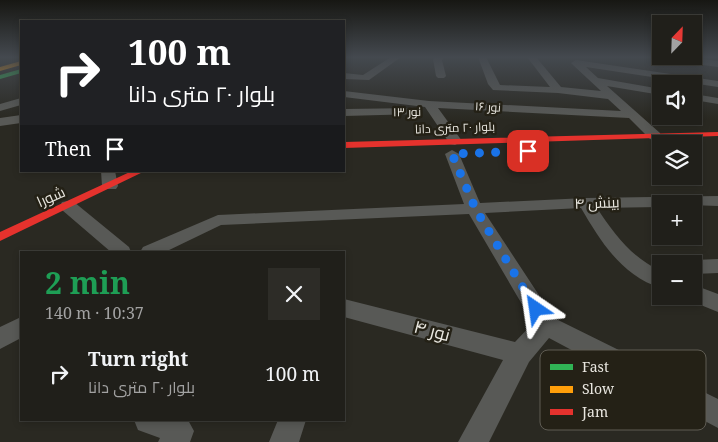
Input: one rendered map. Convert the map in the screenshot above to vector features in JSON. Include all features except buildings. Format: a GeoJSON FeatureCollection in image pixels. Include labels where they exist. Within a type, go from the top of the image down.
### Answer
{"type":"FeatureCollection","features":[{"type":"Feature","properties":{"kind":"street"},"geometry":{"type":"LineString","coordinates":[[490,78],[493,84],[498,88],[558,90],[613,96]]}},
{"type":"Feature","properties":{"kind":"street"},"geometry":{"type":"LineString","coordinates":[[548,78],[558,90]]}},
{"type":"Feature","properties":{"kind":"street"},"geometry":{"type":"LineString","coordinates":[[593,78],[654,135]]}},
{"type":"Feature","properties":{"kind":"street"},"geometry":{"type":"LineString","coordinates":[[597,81],[652,90]]}},
{"type":"Feature","properties":{"kind":"street"},"geometry":{"type":"LineString","coordinates":[[702,83],[718,84]]}},
{"type":"Feature","properties":{"kind":"street","name":"نور ۱۶"},"geometry":{"type":"LineString","coordinates":[[345,94],[430,108],[632,115]]}},
{"type":"Feature","properties":{"kind":"street"},"geometry":{"type":"LineString","coordinates":[[702,98],[718,101]]}},
{"type":"Feature","properties":{"kind":"street"},"geometry":{"type":"LineString","coordinates":[[1,107],[20,100]]}},
{"type":"Feature","properties":{"kind":"street","name":"نور ۱۳"},"geometry":{"type":"LineString","coordinates":[[345,113],[430,108],[453,151],[476,210],[546,325]]}},
{"type":"Feature","properties":{"kind":"street"},"geometry":{"type":"LineString","coordinates":[[0,122],[20,119]]}},
{"type":"Feature","properties":{"kind":"street","name":"بلوار ۲۰ متری دانا"},"geometry":{"type":"LineString","coordinates":[[686,135],[718,134]]}},
{"type":"Feature","properties":{"kind":"street","name":"بلوار ۲۰ متری دانا"},"geometry":{"type":"LineString","coordinates":[[345,145],[453,151],[652,136]]}},
{"type":"Feature","properties":{"kind":"street"},"geometry":{"type":"LineString","coordinates":[[702,146],[718,145]]}},
{"type":"Feature","properties":{"kind":"street"},"geometry":{"type":"LineString","coordinates":[[532,151],[652,147]]}},
{"type":"Feature","properties":{"kind":"street","name":"شورا"},"geometry":{"type":"LineString","coordinates":[[1,233],[68,206],[109,179],[136,172]]}},
{"type":"Feature","properties":{"kind":"street","name":"بینش ۴"},"geometry":{"type":"LineString","coordinates":[[152,251],[218,220],[476,210],[586,203],[718,201]]}},
{"type":"Feature","properties":{"kind":"street"},"geometry":{"type":"LineString","coordinates":[[586,203],[612,245],[652,269]]}},
{"type":"Feature","properties":{"kind":"street"},"geometry":{"type":"LineString","coordinates":[[68,206],[121,251]]}},
{"type":"Feature","properties":{"kind":"street"},"geometry":{"type":"LineString","coordinates":[[702,267],[718,266]]}},
{"type":"Feature","properties":{"kind":"street"},"geometry":{"type":"LineString","coordinates":[[702,297],[718,303]]}},
{"type":"Feature","properties":{"kind":"street","name":"نور ۴"},"geometry":{"type":"LineString","coordinates":[[345,308],[520,354]]}},
{"type":"Feature","properties":{"kind":"street"},"geometry":{"type":"LineString","coordinates":[[473,442],[520,354],[546,325],[594,350]]}},
{"type":"Feature","properties":{"kind":"street"},"geometry":{"type":"LineString","coordinates":[[0,339],[20,327]]}},
{"type":"Feature","properties":{"kind":"street"},"geometry":{"type":"LineString","coordinates":[[706,408],[718,414]]}},
{"type":"Feature","properties":{"kind":"street"},"geometry":{"type":"LineString","coordinates":[[151,421],[180,431],[173,442]]}},
{"type":"Feature","properties":{"kind":"street"},"geometry":{"type":"LineString","coordinates":[[284,442],[292,421]]}},
{"type":"Feature","properties":{"kind":"traffic: jam"},"geometry":{"type":"LineString","coordinates":[[345,145],[718,134]]}},
{"type":"Feature","properties":{"kind":"traffic: jam"},"geometry":{"type":"LineString","coordinates":[[0,237],[138,172]]}},
{"type":"Feature","properties":{"kind":"route"},"geometry":{"type":"LineString","coordinates":[[528,151],[452,154],[476,210],[536,309]]}}]}
